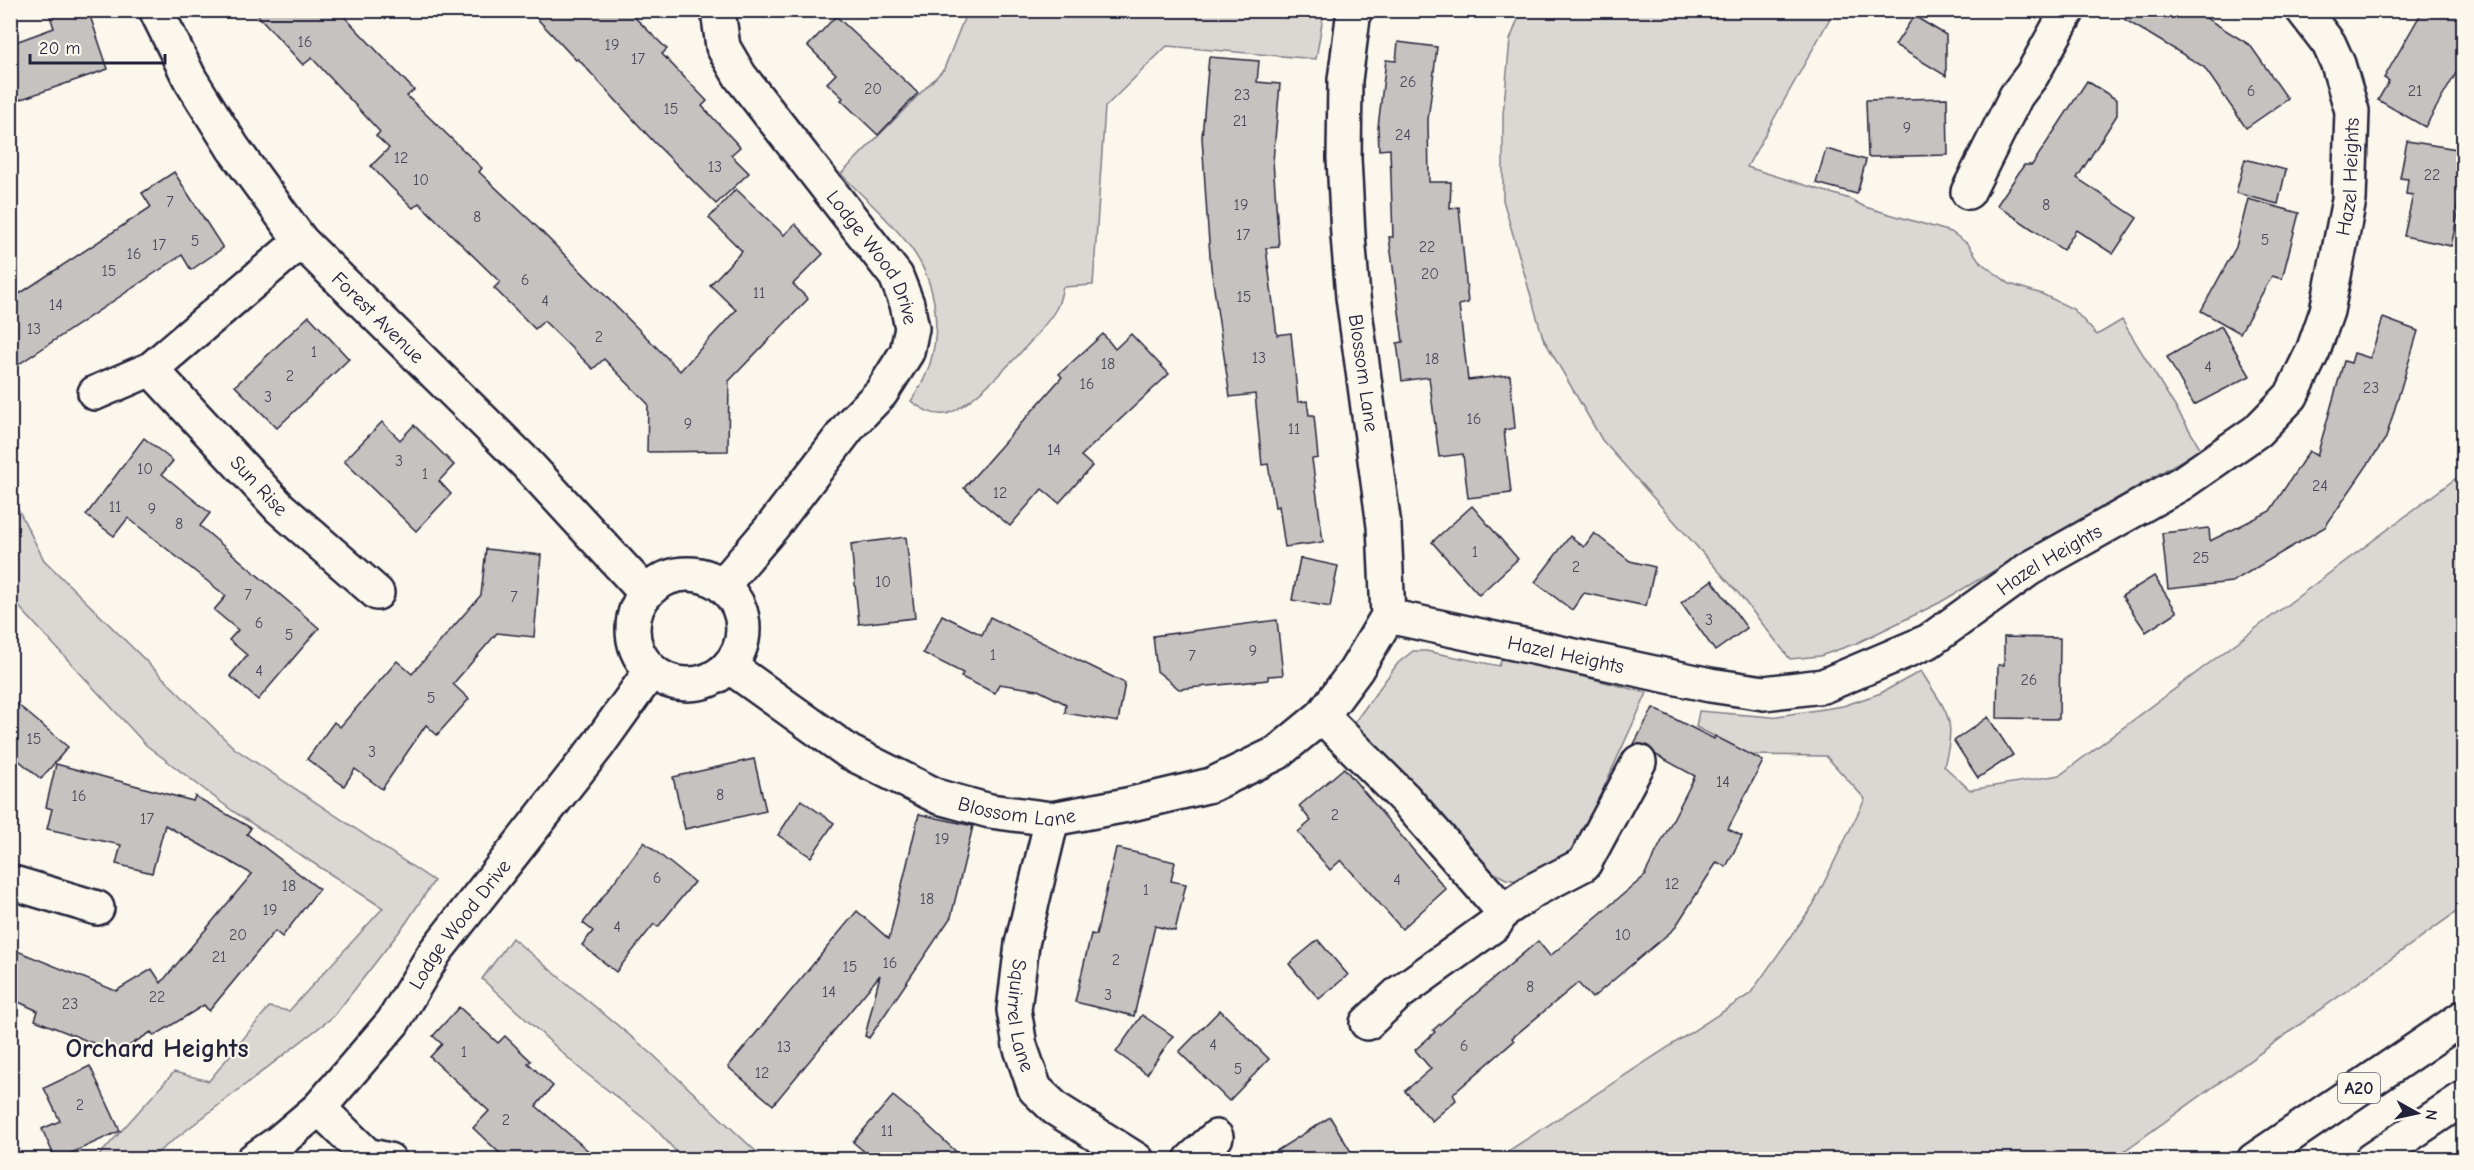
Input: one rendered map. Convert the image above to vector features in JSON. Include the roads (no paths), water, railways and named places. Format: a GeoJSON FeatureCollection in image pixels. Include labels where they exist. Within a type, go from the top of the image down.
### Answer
{"type":"FeatureCollection","features":[{"type":"Feature","properties":{"kind":"street","name":"Forest Avenue"},"geometry":{"type":"LineString","coordinates":[[156,10],[190,79],[233,148],[301,241],[525,462],[645,592]]}},
{"type":"Feature","properties":{"kind":"street","name":"Lodge Wood Drive"},"geometry":{"type":"LineString","coordinates":[[718,10],[723,47],[740,76],[896,276],[907,304],[912,328],[907,352],[881,393],[851,424],[723,585]]}},
{"type":"Feature","properties":{"kind":"street","name":"Blossom Lane"},"geometry":{"type":"LineString","coordinates":[[729,666],[849,752],[939,797],[990,810],[1052,819],[1127,806],[1211,784],[1277,753],[1322,716],[1356,670],[1388,616],[1384,526],[1353,297],[1348,235],[1344,158],[1345,80],[1354,10]]}},
{"type":"Feature","properties":{"kind":"street"},"geometry":{"type":"LineString","coordinates":[[1968,192],[2016,96],[2032,75],[2067,10]]}},
{"type":"Feature","properties":{"kind":"street","name":"Hazel Heights"},"geometry":{"type":"LineString","coordinates":[[1388,616],[1710,685],[1764,693],[1823,686],[1929,641],[2029,569],[2182,483],[2257,431],[2291,396],[2325,320],[2349,200],[2352,111],[2338,64],[2329,44],[2303,10]]}},
{"type":"Feature","properties":{"kind":"street"},"geometry":{"type":"LineString","coordinates":[[95,393],[151,369],[301,241]]}},
{"type":"Feature","properties":{"kind":"street","name":"Sun Rise"},"geometry":{"type":"LineString","coordinates":[[151,369],[280,508],[378,593]]}},
{"type":"Feature","properties":{"kind":"street"},"geometry":{"type":"LineString","coordinates":[[681,573],[701,575],[723,585],[737,603],[743,623],[741,645],[729,666],[709,680],[691,684],[669,681],[651,671],[636,651],[632,629],[636,609],[645,592],[663,579],[681,573]]}},
{"type":"Feature","properties":{"kind":"street","name":"Lodge Wood Drive"},"geometry":{"type":"LineString","coordinates":[[253,1160],[320,1108],[393,1022],[435,952],[598,746],[651,671]]}},
{"type":"Feature","properties":{"kind":"street"},"geometry":{"type":"LineString","coordinates":[[1322,716],[1405,799],[1503,910]]}},
{"type":"Feature","properties":{"kind":"street"},"geometry":{"type":"LineString","coordinates":[[1367,1023],[1399,993],[1495,924],[1503,910],[1534,890],[1584,864],[1638,762]]}},
{"type":"Feature","properties":{"kind":"street","name":"Squirrel Lane"},"geometry":{"type":"LineString","coordinates":[[1052,819],[1022,944],[1014,1010],[1020,1046],[1035,1089],[1049,1102],[1089,1130],[1137,1160]]}},
{"type":"Feature","properties":{"kind":"street"},"geometry":{"type":"LineString","coordinates":[[10,882],[97,908]]}},
{"type":"Feature","properties":{"kind":"street","name":"A20"},"geometry":{"type":"LineString","coordinates":[[2254,1160],[2463,1019]]}},
{"type":"Feature","properties":{"kind":"street"},"geometry":{"type":"LineString","coordinates":[[2371,1160],[2463,1098]]}},
{"type":"Feature","properties":{"kind":"street"},"geometry":{"type":"LineString","coordinates":[[320,1108],[367,1155],[389,1160]]}},
{"type":"Feature","properties":{"kind":"street"},"geometry":{"type":"LineString","coordinates":[[1191,1160],[1216,1137]]}},
{"type":"Feature","properties":{"kind":"district","name":"Orchard Heights"},"geometry":{"type":"Point","coordinates":[157,1048]}}]}
